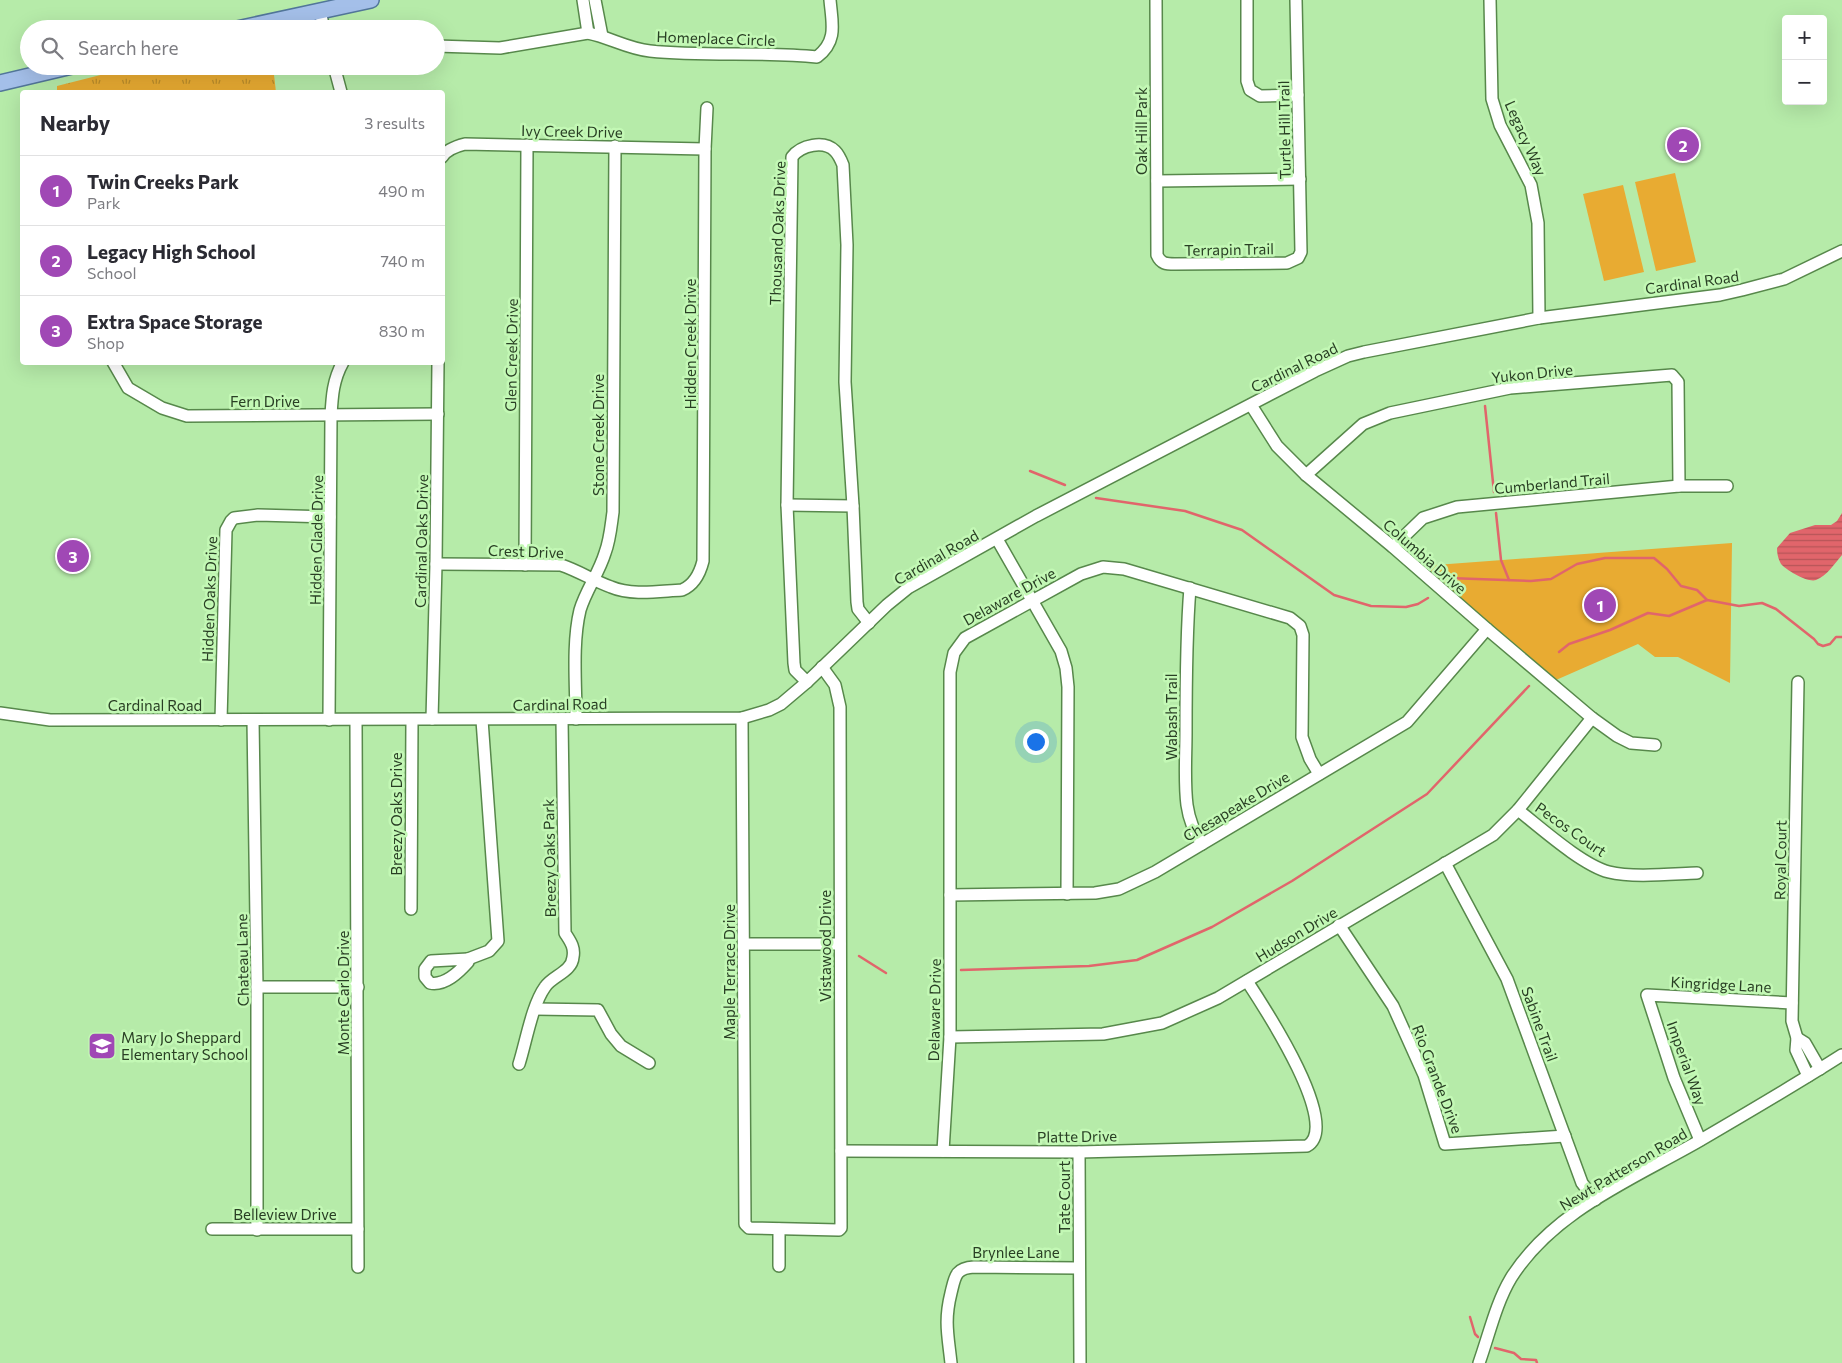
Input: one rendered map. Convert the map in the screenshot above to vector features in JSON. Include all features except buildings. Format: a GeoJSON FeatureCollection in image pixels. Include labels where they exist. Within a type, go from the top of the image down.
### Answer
{"type":"FeatureCollection","features":[{"type":"Feature","properties":{"kind":"main road"},"geometry":{"type":"LineString","coordinates":[[281,20],[371,0]]}},
{"type":"Feature","properties":{"kind":"main road"},"geometry":{"type":"LineString","coordinates":[[0,83],[34,75]]}},
{"type":"Feature","properties":{"kind":"street"},"geometry":{"type":"LineString","coordinates":[[583,0],[588,33]]}},
{"type":"Feature","properties":{"kind":"street"},"geometry":{"type":"LineString","coordinates":[[595,0],[602,36]]}},
{"type":"Feature","properties":{"kind":"street","name":"Homeplace Circle"},"geometry":{"type":"LineString","coordinates":[[445,46],[500,48],[588,33],[647,51],[817,57],[826,50],[832,40],[830,0]]}},
{"type":"Feature","properties":{"kind":"street","name":"Oak Hill Park"},"geometry":{"type":"LineString","coordinates":[[1156,0],[1157,255],[1160,261]]}},
{"type":"Feature","properties":{"kind":"street"},"geometry":{"type":"LineString","coordinates":[[1247,0],[1247,81],[1250,90],[1260,96],[1298,95]]}},
{"type":"Feature","properties":{"kind":"street","name":"Turtle Hill Trail"},"geometry":{"type":"LineString","coordinates":[[1296,0],[1302,247],[1298,258]]}},
{"type":"Feature","properties":{"kind":"street","name":"Legacy Way"},"geometry":{"type":"LineString","coordinates":[[1490,0],[1492,99],[1500,125],[1531,186],[1538,223],[1538,318]]}},
{"type":"Feature","properties":{"kind":"street"},"geometry":{"type":"LineString","coordinates":[[320,12],[322,20]]}},
{"type":"Feature","properties":{"kind":"street"},"geometry":{"type":"LineString","coordinates":[[337,75],[341,90]]}},
{"type":"Feature","properties":{"kind":"street","name":"Hidden Creek Drive"},"geometry":{"type":"LineString","coordinates":[[696,579],[704,561],[705,149],[707,108]]}},
{"type":"Feature","properties":{"kind":"street","name":"Ivy Creek Drive"},"geometry":{"type":"LineString","coordinates":[[445,153],[456,146],[465,144],[705,149]]}},
{"type":"Feature","properties":{"kind":"street","name":"Glen Creek Drive"},"geometry":{"type":"LineString","coordinates":[[524,565],[527,145]]}},
{"type":"Feature","properties":{"kind":"street","name":"Thousand Oaks Drive"},"geometry":{"type":"LineString","coordinates":[[807,682],[795,670],[794,662],[787,505],[792,158],[796,152],[810,146],[824,145],[834,149],[843,165],[846,245],[845,382],[858,609],[870,623]]}},
{"type":"Feature","properties":{"kind":"street","name":"Stone Creek Drive"},"geometry":{"type":"LineString","coordinates":[[576,718],[577,625],[581,609],[605,554],[611,532],[613,512],[615,146]]}},
{"type":"Feature","properties":{"kind":"street"},"geometry":{"type":"LineString","coordinates":[[1157,181],[1300,179]]}},
{"type":"Feature","properties":{"kind":"street","name":"Cardinal Road"},"geometry":{"type":"LineString","coordinates":[[0,713],[17,717],[50,720],[742,718],[769,710],[781,704],[807,682],[887,605],[908,588],[1036,516],[1315,371],[1348,356],[1538,318],[1720,295],[1784,279],[1842,251]]}},
{"type":"Feature","properties":{"kind":"street","name":"Terrapin Trail"},"geometry":{"type":"LineString","coordinates":[[1160,261],[1166,264],[1287,263],[1298,258]]}},
{"type":"Feature","properties":{"kind":"street","name":"Fern Drive"},"geometry":{"type":"LineString","coordinates":[[115,365],[128,388],[162,408],[187,416],[438,414]]}},
{"type":"Feature","properties":{"kind":"street","name":"Hidden Glade Drive"},"geometry":{"type":"LineString","coordinates":[[329,720],[331,416],[332,391],[342,365]]}},
{"type":"Feature","properties":{"kind":"street","name":"Cardinal Oaks Drive"},"geometry":{"type":"LineString","coordinates":[[432,719],[438,365]]}},
{"type":"Feature","properties":{"kind":"street","name":"Yukon Drive"},"geometry":{"type":"LineString","coordinates":[[1306,476],[1363,424],[1390,413],[1510,388],[1672,375],[1678,382],[1679,486]]}},
{"type":"Feature","properties":{"kind":"street","name":"Columbia Drive"},"geometry":{"type":"LineString","coordinates":[[1250,405],[1278,446],[1306,476],[1592,718],[1617,736],[1631,743],[1655,745]]}},
{"type":"Feature","properties":{"kind":"street","name":"Cumberland Trail"},"geometry":{"type":"LineString","coordinates":[[1393,548],[1423,518],[1457,507],[1679,486],[1727,486]]}},
{"type":"Feature","properties":{"kind":"street"},"geometry":{"type":"LineString","coordinates":[[787,505],[853,506]]}},
{"type":"Feature","properties":{"kind":"street","name":"Hidden Oaks Drive"},"geometry":{"type":"LineString","coordinates":[[221,720],[226,530],[228,524],[234,518],[258,515],[330,517]]}},
{"type":"Feature","properties":{"kind":"street"},"geometry":{"type":"LineString","coordinates":[[997,539],[1061,652],[1066,668],[1068,687],[1068,894]]}},
{"type":"Feature","properties":{"kind":"street","name":"Crest Drive"},"geometry":{"type":"LineString","coordinates":[[436,564],[561,565],[612,588],[634,592],[682,590],[687,588],[696,579]]}},
{"type":"Feature","properties":{"kind":"street","name":"Delaware Drive"},"geometry":{"type":"LineString","coordinates":[[943,1151],[950,1036],[950,672],[959,645],[965,638],[1030,600],[1080,574],[1103,567],[1124,569],[1290,618],[1300,626],[1303,635],[1302,737],[1310,759],[1319,774]]}},
{"type":"Feature","properties":{"kind":"street","name":"Wabash Trail"},"geometry":{"type":"LineString","coordinates":[[1190,588],[1186,692],[1186,784],[1190,820],[1202,844]]}},
{"type":"Feature","properties":{"kind":"street","name":"Chesapeake Drive"},"geometry":{"type":"LineString","coordinates":[[950,895],[1095,893],[1119,889],[1155,872],[1407,722],[1487,629]]}},
{"type":"Feature","properties":{"kind":"street","name":"Vistawood Drive"},"geometry":{"type":"LineString","coordinates":[[779,1230],[840,1230],[842,1151],[840,707],[835,686],[822,667]]}},
{"type":"Feature","properties":{"kind":"street","name":"Royal Court"},"geometry":{"type":"LineString","coordinates":[[1798,682],[1792,1022],[1797,1038],[1796,1050],[1808,1076]]}},
{"type":"Feature","properties":{"kind":"street","name":"Maple Terrace Drive"},"geometry":{"type":"LineString","coordinates":[[742,718],[746,1226],[749,1228],[779,1230]]}},
{"type":"Feature","properties":{"kind":"street","name":"Hudson Drive"},"geometry":{"type":"LineString","coordinates":[[950,1036],[1103,1034],[1162,1023],[1190,1012],[1247,981],[1493,835],[1518,810],[1592,718]]}},
{"type":"Feature","properties":{"kind":"street","name":"Breezy Oaks Park"},"geometry":{"type":"LineString","coordinates":[[519,1064],[535,1009],[545,986],[567,969],[574,958],[573,945],[564,933],[562,719]]}},
{"type":"Feature","properties":{"kind":"street","name":"Chateau Lane"},"geometry":{"type":"LineString","coordinates":[[253,720],[258,987],[257,1230]]}},
{"type":"Feature","properties":{"kind":"street","name":"Monte Carlo Drive"},"geometry":{"type":"LineString","coordinates":[[356,720],[358,1267]]}},
{"type":"Feature","properties":{"kind":"street","name":"Breezy Oaks Drive"},"geometry":{"type":"LineString","coordinates":[[411,909],[412,720]]}},
{"type":"Feature","properties":{"kind":"street"},"geometry":{"type":"LineString","coordinates":[[468,959],[489,951],[498,941],[482,720]]}},
{"type":"Feature","properties":{"kind":"street","name":"Pecos Court"},"geometry":{"type":"LineString","coordinates":[[1518,810],[1592,866],[1609,872],[1624,874],[1697,873]]}},
{"type":"Feature","properties":{"kind":"street","name":"Sabine Trail"},"geometry":{"type":"LineString","coordinates":[[1446,863],[1507,980],[1582,1183],[1595,1200]]}},
{"type":"Feature","properties":{"kind":"street","name":"Rio Grande Drive"},"geometry":{"type":"LineString","coordinates":[[1339,925],[1393,1006],[1424,1075],[1445,1144],[1565,1136]]}},
{"type":"Feature","properties":{"kind":"street"},"geometry":{"type":"LineString","coordinates":[[744,944],[840,944]]}},
{"type":"Feature","properties":{"kind":"street","name":"Platte Drive"},"geometry":{"type":"LineString","coordinates":[[842,1151],[1079,1152],[1308,1146],[1312,1142],[1316,1128],[1307,1087],[1292,1056],[1247,981]]}},
{"type":"Feature","properties":{"kind":"street"},"geometry":{"type":"LineString","coordinates":[[258,987],[358,987]]}},
{"type":"Feature","properties":{"kind":"street","name":"Kingridge Lane"},"geometry":{"type":"LineString","coordinates":[[1647,995],[1792,1002]]}},
{"type":"Feature","properties":{"kind":"street","name":"Imperial Way"},"geometry":{"type":"LineString","coordinates":[[1647,995],[1674,1078],[1700,1140]]}},
{"type":"Feature","properties":{"kind":"street"},"geometry":{"type":"LineString","coordinates":[[535,1009],[598,1010],[611,1034],[621,1046],[649,1064]]}},
{"type":"Feature","properties":{"kind":"street","name":"Royal Court"},"geometry":{"type":"LineString","coordinates":[[1797,1038],[1805,1043],[1820,1069]]}},
{"type":"Feature","properties":{"kind":"street","name":"Newt Patterson Road"},"geometry":{"type":"LineString","coordinates":[[1479,1363],[1500,1301],[1510,1279],[1542,1239],[1562,1222],[1595,1200],[1842,1055]]}},
{"type":"Feature","properties":{"kind":"street","name":"Tate Court"},"geometry":{"type":"LineString","coordinates":[[1079,1152],[1080,1363]]}},
{"type":"Feature","properties":{"kind":"street","name":"Belleview Drive"},"geometry":{"type":"LineString","coordinates":[[212,1229],[358,1230]]}},
{"type":"Feature","properties":{"kind":"street"},"geometry":{"type":"LineString","coordinates":[[779,1230],[779,1266]]}},
{"type":"Feature","properties":{"kind":"street","name":"Brynlee Lane"},"geometry":{"type":"LineString","coordinates":[[951,1363],[946,1311],[955,1276],[959,1270],[965,1267],[1079,1268]]}},
{"type":"Feature","properties":{"kind":"green space"},"geometry":{"type":"Polygon","coordinates":[[[100,75],[274,75],[276,90],[57,90],[57,86],[100,75]]]}},
{"type":"Feature","properties":{"kind":"green space"},"geometry":{"type":"Polygon","coordinates":[[[1675,173],[1696,262],[1656,271],[1635,182],[1675,173]]]}},
{"type":"Feature","properties":{"kind":"green space"},"geometry":{"type":"Polygon","coordinates":[[[1623,185],[1644,272],[1604,281],[1583,194],[1623,185]]]}},
{"type":"Feature","properties":{"kind":"green space"},"geometry":{"type":"Polygon","coordinates":[[[1732,543],[1730,683],[1678,657],[1655,657],[1638,644],[1556,680],[1422,566],[1732,543]]]}},
{"type":"Feature","properties":{"kind":"shaded area"},"geometry":{"type":"Polygon","coordinates":[[[1842,513],[1842,555],[1824,576],[1816,580],[1808,580],[1781,564],[1777,548],[1790,533],[1815,525],[1831,525],[1837,521],[1842,513]]]}},
{"type":"Feature","properties":{"kind":"waterway"},"geometry":{"type":"LineString","coordinates":[[1485,406],[1494,492]]}},
{"type":"Feature","properties":{"kind":"waterway"},"geometry":{"type":"LineString","coordinates":[[1030,471],[1065,485]]}},
{"type":"Feature","properties":{"kind":"waterway"},"geometry":{"type":"LineString","coordinates":[[1096,498],[1185,511],[1242,530],[1334,595],[1371,606],[1406,607],[1418,604],[1428,598]]}},
{"type":"Feature","properties":{"kind":"waterway"},"geometry":{"type":"LineString","coordinates":[[1496,513],[1501,560],[1509,580]]}},
{"type":"Feature","properties":{"kind":"waterway"},"geometry":{"type":"LineString","coordinates":[[1448,578],[1531,581],[1551,579],[1577,564],[1605,558],[1654,558],[1667,569],[1681,586],[1697,590],[1707,600],[1739,606],[1762,603],[1776,609],[1818,644],[1823,646],[1830,644],[1836,637],[1842,637]]}},
{"type":"Feature","properties":{"kind":"waterway"},"geometry":{"type":"LineString","coordinates":[[1559,652],[1569,644],[1610,630],[1648,613],[1669,616],[1707,600]]}},
{"type":"Feature","properties":{"kind":"waterway"},"geometry":{"type":"LineString","coordinates":[[961,970],[1089,966],[1137,960],[1212,927],[1292,881],[1427,794],[1529,686]]}},
{"type":"Feature","properties":{"kind":"waterway"},"geometry":{"type":"LineString","coordinates":[[859,956],[886,973]]}},
{"type":"Feature","properties":{"kind":"waterway"},"geometry":{"type":"LineString","coordinates":[[1470,1317],[1475,1334],[1478,1337]]}},
{"type":"Feature","properties":{"kind":"waterway"},"geometry":{"type":"LineString","coordinates":[[1495,1348],[1514,1353],[1521,1359],[1536,1360],[1537,1363]]}},
{"type":"Feature","properties":{"kind":"place","name":"Legacy High School"},"geometry":{"type":"Point","coordinates":[1683,145]}},
{"type":"Feature","properties":{"kind":"place","name":"Extra Space Storage"},"geometry":{"type":"Point","coordinates":[73,556]}},
{"type":"Feature","properties":{"kind":"place","name":"Twin Creeks Park"},"geometry":{"type":"Point","coordinates":[1600,605]}},
{"type":"Feature","properties":{"kind":"place","name":"Mary Jo Sheppard Elementary School"},"geometry":{"type":"Point","coordinates":[102,1046]}}]}
